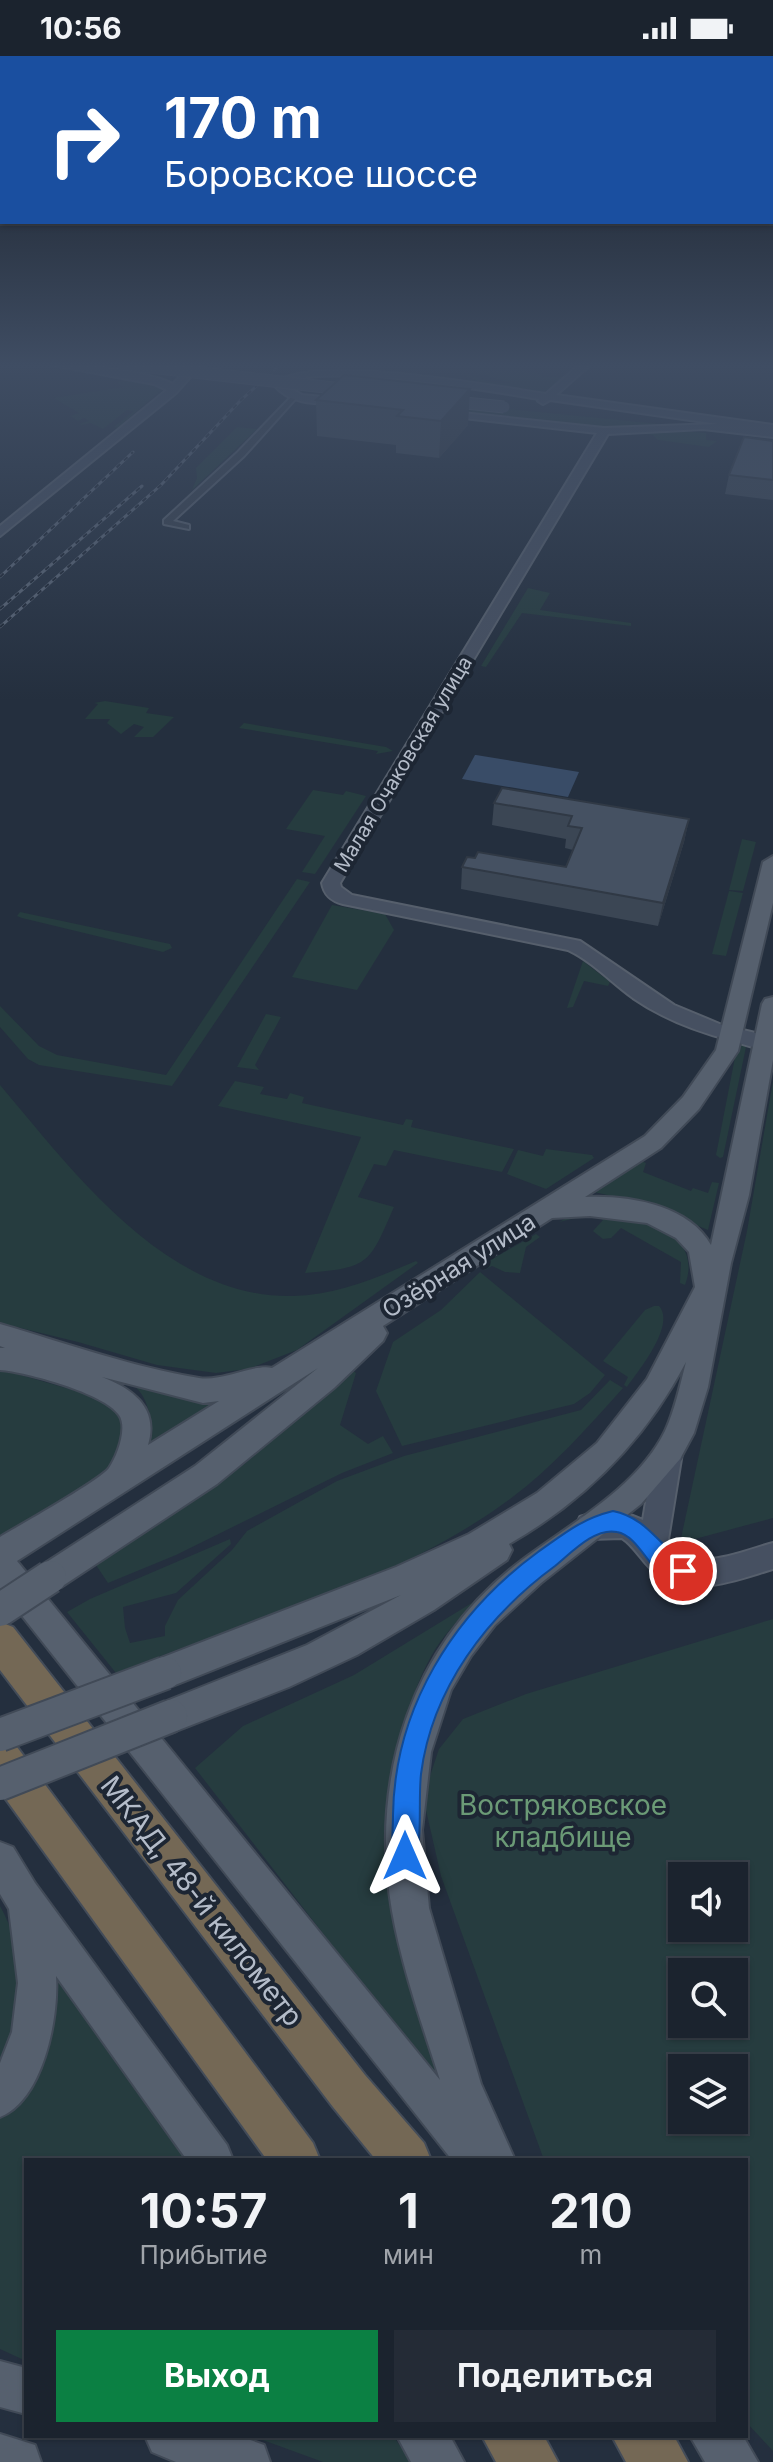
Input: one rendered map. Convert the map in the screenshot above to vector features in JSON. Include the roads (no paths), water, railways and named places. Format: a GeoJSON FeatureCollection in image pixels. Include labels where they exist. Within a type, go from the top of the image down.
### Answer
{"type":"FeatureCollection","features":[{"type":"Feature","properties":{"kind":"highway","name":"МКАД, 48-й километр"},"geometry":{"type":"LineString","coordinates":[[0,1640],[349,2091],[405,2158]]}},
{"type":"Feature","properties":{"kind":"highway"},"geometry":{"type":"LineString","coordinates":[[0,1757],[295,2158]]}},
{"type":"Feature","properties":{"kind":"highway"},"geometry":{"type":"LineString","coordinates":[[511,2438],[531,2462]]}},
{"type":"Feature","properties":{"kind":"highway"},"geometry":{"type":"LineString","coordinates":[[641,2438],[661,2462]]}},
{"type":"Feature","properties":{"kind":"main road","name":"Озёрная улица"},"geometry":{"type":"LineString","coordinates":[[6,1554],[119,1478],[537,1218],[636,1154],[667,1129],[706,1083],[727,1051],[773,862]]}},
{"type":"Feature","properties":{"kind":"main road"},"geometry":{"type":"LineString","coordinates":[[0,1784],[293,1669],[408,1607],[463,1573],[552,1508],[610,1449],[654,1394],[712,1274],[731,1218],[773,1004]]}},
{"type":"Feature","properties":{"kind":"main road"},"geometry":{"type":"LineString","coordinates":[[493,2158],[457,2071],[429,1982],[411,1909],[405,1856],[405,1815],[411,1755],[430,1698],[466,1635],[533,1569],[631,1492],[668,1453],[680,1431],[690,1395],[712,1274],[693,1237],[648,1214],[589,1205],[553,1211],[537,1218]]}},
{"type":"Feature","properties":{"kind":"main road"},"geometry":{"type":"LineString","coordinates":[[0,1610],[206,1475],[324,1380],[407,1300]]}},
{"type":"Feature","properties":{"kind":"main road"},"geometry":{"type":"LineString","coordinates":[[0,1335],[142,1377],[203,1391],[242,1386],[308,1359]]}},
{"type":"Feature","properties":{"kind":"main road"},"geometry":{"type":"LineString","coordinates":[[0,1359],[43,1368],[122,1396],[133,1409],[137,1432],[132,1453],[119,1478]]}},
{"type":"Feature","properties":{"kind":"main road"},"geometry":{"type":"LineString","coordinates":[[0,1735],[402,1581],[456,1556],[521,1518],[586,1473]]}},
{"type":"Feature","properties":{"kind":"main road"},"geometry":{"type":"LineString","coordinates":[[6,1554],[476,2158]]}},
{"type":"Feature","properties":{"kind":"main road"},"geometry":{"type":"LineString","coordinates":[[0,1860],[22,1896],[211,2158]]}},
{"type":"Feature","properties":{"kind":"main road"},"geometry":{"type":"LineString","coordinates":[[0,2097],[25,2056],[38,1983],[36,1942],[22,1896]]}},
{"type":"Feature","properties":{"kind":"main road"},"geometry":{"type":"LineString","coordinates":[[0,2384],[24,2390]]}},
{"type":"Feature","properties":{"kind":"main road"},"geometry":{"type":"LineString","coordinates":[[174,2438],[247,2462]]}},
{"type":"Feature","properties":{"kind":"main road"},"geometry":{"type":"LineString","coordinates":[[422,2438],[441,2462]]}},
{"type":"Feature","properties":{"kind":"main road"},"geometry":{"type":"LineString","coordinates":[[715,2438],[735,2462]]}},
{"type":"Feature","properties":{"kind":"main road"},"geometry":{"type":"LineString","coordinates":[[0,2457],[18,2462]]}},
{"type":"Feature","properties":{"kind":"street"},"geometry":{"type":"LineString","coordinates":[[0,532],[68,476]]}},
{"type":"Feature","properties":{"kind":"street"},"geometry":{"type":"LineString","coordinates":[[186,527],[167,522],[217,476]]}},
{"type":"Feature","properties":{"kind":"street","name":"Малая Очаковская улица"},"geometry":{"type":"LineString","coordinates":[[577,476],[331,883],[332,889],[337,897],[349,900],[573,945],[589,952],[659,1006],[732,1035]]}},
{"type":"Feature","properties":{"kind":"street"},"geometry":{"type":"LineString","coordinates":[[732,1035],[765,1042]]}},
{"type":"Feature","properties":{"kind":"street"},"geometry":{"type":"LineString","coordinates":[[653,1546],[668,1453]]}},
{"type":"Feature","properties":{"kind":"street"},"geometry":{"type":"LineString","coordinates":[[590,1526],[613,1521],[627,1524],[653,1546],[665,1563],[695,1573],[773,1556]]}},
{"type":"Feature","properties":{"kind":"water"},"geometry":{"type":"Polygon","coordinates":[[[475,755],[579,772],[568,797],[462,779],[475,755]]]}},
{"type":"Feature","properties":{"kind":"railway"},"geometry":{"type":"LineString","coordinates":[[0,577],[107,476]]}},
{"type":"Feature","properties":{"kind":"railway"},"geometry":{"type":"LineString","coordinates":[[0,627],[169,476]]}},
{"type":"Feature","properties":{"kind":"railway"},"geometry":{"type":"LineString","coordinates":[[0,609],[142,486]]}},
{"type":"Feature","properties":{"kind":"park label","name":"Востряковское кладбище"},"geometry":{"type":"Point","coordinates":[563,1821]}}]}
